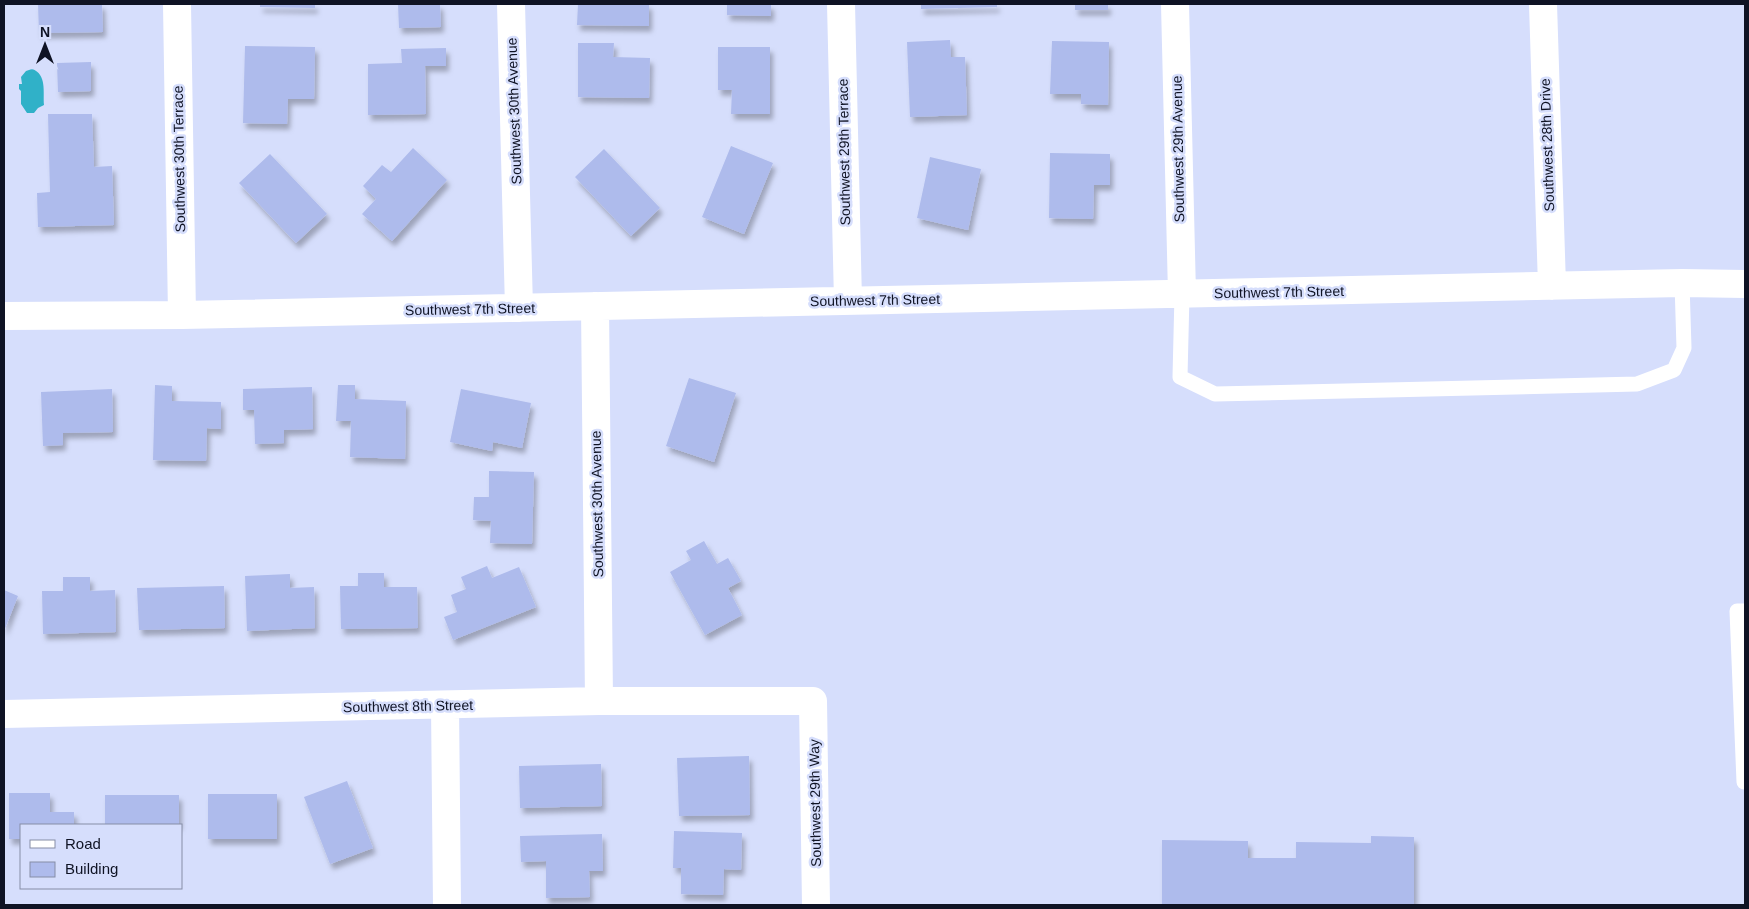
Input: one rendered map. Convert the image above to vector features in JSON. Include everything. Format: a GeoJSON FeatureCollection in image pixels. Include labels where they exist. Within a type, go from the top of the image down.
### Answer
{"type":"FeatureCollection","features":[{"type":"Feature","properties":{"kind":"street","name":"Southwest 30th Terrace"},"geometry":{"type":"LineString","coordinates":[[177,4],[182,315]]}},
{"type":"Feature","properties":{"kind":"street","name":"Southwest 30th Avenue"},"geometry":{"type":"LineString","coordinates":[[511,4],[519,308]]}},
{"type":"Feature","properties":{"kind":"street","name":"Southwest 29th Terrace"},"geometry":{"type":"LineString","coordinates":[[840,4],[848,301]]}},
{"type":"Feature","properties":{"kind":"street","name":"Southwest 29th Avenue"},"geometry":{"type":"LineString","coordinates":[[1175,4],[1182,294]]}},
{"type":"Feature","properties":{"kind":"street","name":"Southwest 28th Drive"},"geometry":{"type":"LineString","coordinates":[[1543,4],[1552,286]]}},
{"type":"Feature","properties":{"kind":"street","name":"Southwest 7th Street"},"geometry":{"type":"LineString","coordinates":[[4,316],[182,315],[1682,283],[1745,284]]}},
{"type":"Feature","properties":{"kind":"street","name":"Southwest 30th Avenue"},"geometry":{"type":"LineString","coordinates":[[595,306],[599,701]]}},
{"type":"Feature","properties":{"kind":"street","name":"Southwest 8th Street"},"geometry":{"type":"LineString","coordinates":[[4,714],[599,701],[813,701]]}},
{"type":"Feature","properties":{"kind":"street","name":"Southwest 29th Way"},"geometry":{"type":"LineString","coordinates":[[813,701],[816,905]]}},
{"type":"Feature","properties":{"kind":"street"},"geometry":{"type":"LineString","coordinates":[[445,705],[447,905]]}},
{"type":"Feature","properties":{"kind":"lane"},"geometry":{"type":"LineString","coordinates":[[1182,294],[1180,377],[1215,394],[1225,394],[1637,384],[1674,370],[1684,348],[1682,283]]}},
{"type":"Feature","properties":{"kind":"lane"},"geometry":{"type":"LineString","coordinates":[[1745,611],[1737,611],[1745,782]]}},
{"type":"Feature","properties":{"kind":"water"},"geometry":{"type":"Polygon","coordinates":[[[32,69],[37,71],[42,79],[44,105],[34,113],[27,113],[21,104],[19,84],[22,84],[21,77],[26,71],[32,69]]]}},
{"type":"Feature","properties":{"kind":"building"},"geometry":{"type":"Polygon","coordinates":[[[38,4],[102,4],[103,32],[39,33],[38,4]]]}},
{"type":"Feature","properties":{"kind":"building"},"geometry":{"type":"Polygon","coordinates":[[[260,4],[315,4],[315,8],[260,7],[260,4]]]}},
{"type":"Feature","properties":{"kind":"building"},"geometry":{"type":"Polygon","coordinates":[[[398,4],[440,4],[441,27],[399,28],[398,4]]]}},
{"type":"Feature","properties":{"kind":"building"},"geometry":{"type":"Polygon","coordinates":[[[578,4],[649,4],[649,26],[577,25],[578,4]]]}},
{"type":"Feature","properties":{"kind":"building"},"geometry":{"type":"Polygon","coordinates":[[[727,4],[771,4],[771,16],[727,15],[727,4]]]}},
{"type":"Feature","properties":{"kind":"building"},"geometry":{"type":"Polygon","coordinates":[[[921,4],[997,4],[997,7],[921,9],[921,4]]]}},
{"type":"Feature","properties":{"kind":"building"},"geometry":{"type":"Polygon","coordinates":[[[1075,4],[1108,4],[1108,10],[1075,10],[1075,4]]]}},
{"type":"Feature","properties":{"kind":"building"},"geometry":{"type":"Polygon","coordinates":[[[950,40],[951,57],[965,57],[967,115],[910,117],[907,42],[950,40]]]}},
{"type":"Feature","properties":{"kind":"building"},"geometry":{"type":"Polygon","coordinates":[[[1052,41],[1109,42],[1108,105],[1081,104],[1081,94],[1050,94],[1052,41]]]}},
{"type":"Feature","properties":{"kind":"building"},"geometry":{"type":"Polygon","coordinates":[[[578,43],[614,43],[613,57],[650,58],[649,98],[578,97],[578,43]]]}},
{"type":"Feature","properties":{"kind":"building"},"geometry":{"type":"Polygon","coordinates":[[[245,46],[315,47],[314,99],[288,99],[287,124],[243,123],[245,46]]]}},
{"type":"Feature","properties":{"kind":"building"},"geometry":{"type":"Polygon","coordinates":[[[718,47],[770,47],[770,114],[731,114],[732,90],[718,90],[718,47]]]}},
{"type":"Feature","properties":{"kind":"building"},"geometry":{"type":"Polygon","coordinates":[[[446,48],[446,66],[425,66],[426,114],[368,115],[368,64],[402,63],[401,49],[446,48]]]}},
{"type":"Feature","properties":{"kind":"building"},"geometry":{"type":"Polygon","coordinates":[[[91,62],[91,91],[58,92],[57,63],[91,62]]]}},
{"type":"Feature","properties":{"kind":"building"},"geometry":{"type":"Polygon","coordinates":[[[48,114],[92,114],[94,167],[112,166],[114,225],[38,227],[37,193],[50,192],[48,114]]]}},
{"type":"Feature","properties":{"kind":"building"},"geometry":{"type":"Polygon","coordinates":[[[731,146],[773,163],[744,234],[702,217],[731,146]]]}},
{"type":"Feature","properties":{"kind":"building"},"geometry":{"type":"Polygon","coordinates":[[[413,148],[447,180],[392,241],[362,214],[376,199],[363,186],[382,165],[391,172],[413,148]]]}},
{"type":"Feature","properties":{"kind":"building"},"geometry":{"type":"Polygon","coordinates":[[[604,149],[660,208],[631,236],[575,177],[604,149]]]}},
{"type":"Feature","properties":{"kind":"building"},"geometry":{"type":"Polygon","coordinates":[[[1050,153],[1110,154],[1110,185],[1094,185],[1093,219],[1049,218],[1050,153]]]}},
{"type":"Feature","properties":{"kind":"building"},"geometry":{"type":"Polygon","coordinates":[[[270,154],[327,214],[296,243],[239,183],[270,154]]]}},
{"type":"Feature","properties":{"kind":"building"},"geometry":{"type":"Polygon","coordinates":[[[930,157],[981,169],[968,230],[917,218],[930,157]]]}},
{"type":"Feature","properties":{"kind":"building"},"geometry":{"type":"Polygon","coordinates":[[[689,378],[736,393],[714,462],[666,446],[689,378]]]}},
{"type":"Feature","properties":{"kind":"building"},"geometry":{"type":"Polygon","coordinates":[[[155,385],[172,386],[172,401],[221,402],[221,429],[207,428],[206,461],[153,460],[155,385]]]}},
{"type":"Feature","properties":{"kind":"building"},"geometry":{"type":"Polygon","coordinates":[[[338,385],[355,385],[355,399],[406,401],[405,459],[350,457],[351,421],[336,421],[338,385]]]}},
{"type":"Feature","properties":{"kind":"building"},"geometry":{"type":"Polygon","coordinates":[[[312,387],[313,429],[284,430],[284,443],[255,444],[254,410],[243,410],[243,389],[312,387]]]}},
{"type":"Feature","properties":{"kind":"building"},"geometry":{"type":"Polygon","coordinates":[[[112,389],[113,432],[63,433],[63,445],[43,446],[41,392],[112,389]]]}},
{"type":"Feature","properties":{"kind":"building"},"geometry":{"type":"Polygon","coordinates":[[[461,389],[531,403],[522,448],[493,442],[492,451],[450,442],[461,389]]]}},
{"type":"Feature","properties":{"kind":"building"},"geometry":{"type":"Polygon","coordinates":[[[489,471],[534,472],[532,544],[490,543],[491,521],[473,520],[474,497],[489,497],[489,471]]]}},
{"type":"Feature","properties":{"kind":"building"},"geometry":{"type":"Polygon","coordinates":[[[704,541],[717,564],[728,558],[741,581],[728,588],[742,615],[705,635],[670,572],[691,560],[686,551],[704,541]]]}},
{"type":"Feature","properties":{"kind":"building"},"geometry":{"type":"Polygon","coordinates":[[[487,566],[492,578],[519,567],[536,607],[453,640],[444,617],[457,612],[451,595],[466,589],[461,577],[487,566]]]}},
{"type":"Feature","properties":{"kind":"building"},"geometry":{"type":"Polygon","coordinates":[[[358,573],[384,573],[384,587],[417,587],[418,628],[341,629],[340,586],[358,586],[358,573]]]}},
{"type":"Feature","properties":{"kind":"building"},"geometry":{"type":"Polygon","coordinates":[[[290,574],[290,588],[314,587],[315,628],[247,631],[245,576],[290,574]]]}},
{"type":"Feature","properties":{"kind":"building"},"geometry":{"type":"Polygon","coordinates":[[[63,577],[90,577],[90,591],[115,590],[116,632],[43,634],[42,591],[63,591],[63,577]]]}},
{"type":"Feature","properties":{"kind":"building"},"geometry":{"type":"Polygon","coordinates":[[[224,586],[225,628],[139,630],[137,588],[224,586]]]}},
{"type":"Feature","properties":{"kind":"building"},"geometry":{"type":"Polygon","coordinates":[[[4,590],[18,596],[4,631],[4,590]]]}},
{"type":"Feature","properties":{"kind":"building"},"geometry":{"type":"Polygon","coordinates":[[[749,756],[750,815],[679,816],[677,758],[749,756]]]}},
{"type":"Feature","properties":{"kind":"building"},"geometry":{"type":"Polygon","coordinates":[[[601,764],[602,806],[520,808],[519,766],[601,764]]]}},
{"type":"Feature","properties":{"kind":"building"},"geometry":{"type":"Polygon","coordinates":[[[347,781],[373,848],[330,864],[304,797],[347,781]]]}},
{"type":"Feature","properties":{"kind":"building"},"geometry":{"type":"Polygon","coordinates":[[[9,793],[50,793],[50,812],[74,812],[74,824],[20,824],[20,839],[9,839],[9,793]]]}},
{"type":"Feature","properties":{"kind":"building"},"geometry":{"type":"Polygon","coordinates":[[[208,794],[277,794],[277,839],[208,839],[208,794]]]}},
{"type":"Feature","properties":{"kind":"building"},"geometry":{"type":"Polygon","coordinates":[[[105,795],[179,795],[179,824],[105,824],[105,795]]]}},
{"type":"Feature","properties":{"kind":"building"},"geometry":{"type":"Polygon","coordinates":[[[674,831],[742,833],[741,870],[724,869],[723,895],[681,894],[681,868],[673,868],[674,831]]]}},
{"type":"Feature","properties":{"kind":"building"},"geometry":{"type":"Polygon","coordinates":[[[602,834],[603,871],[589,871],[590,897],[546,898],[546,861],[521,862],[520,836],[602,834]]]}},
{"type":"Feature","properties":{"kind":"building"},"geometry":{"type":"Polygon","coordinates":[[[1371,836],[1414,837],[1414,905],[1162,905],[1162,840],[1248,841],[1248,858],[1296,858],[1296,842],[1371,843],[1371,836]]]}}]}
